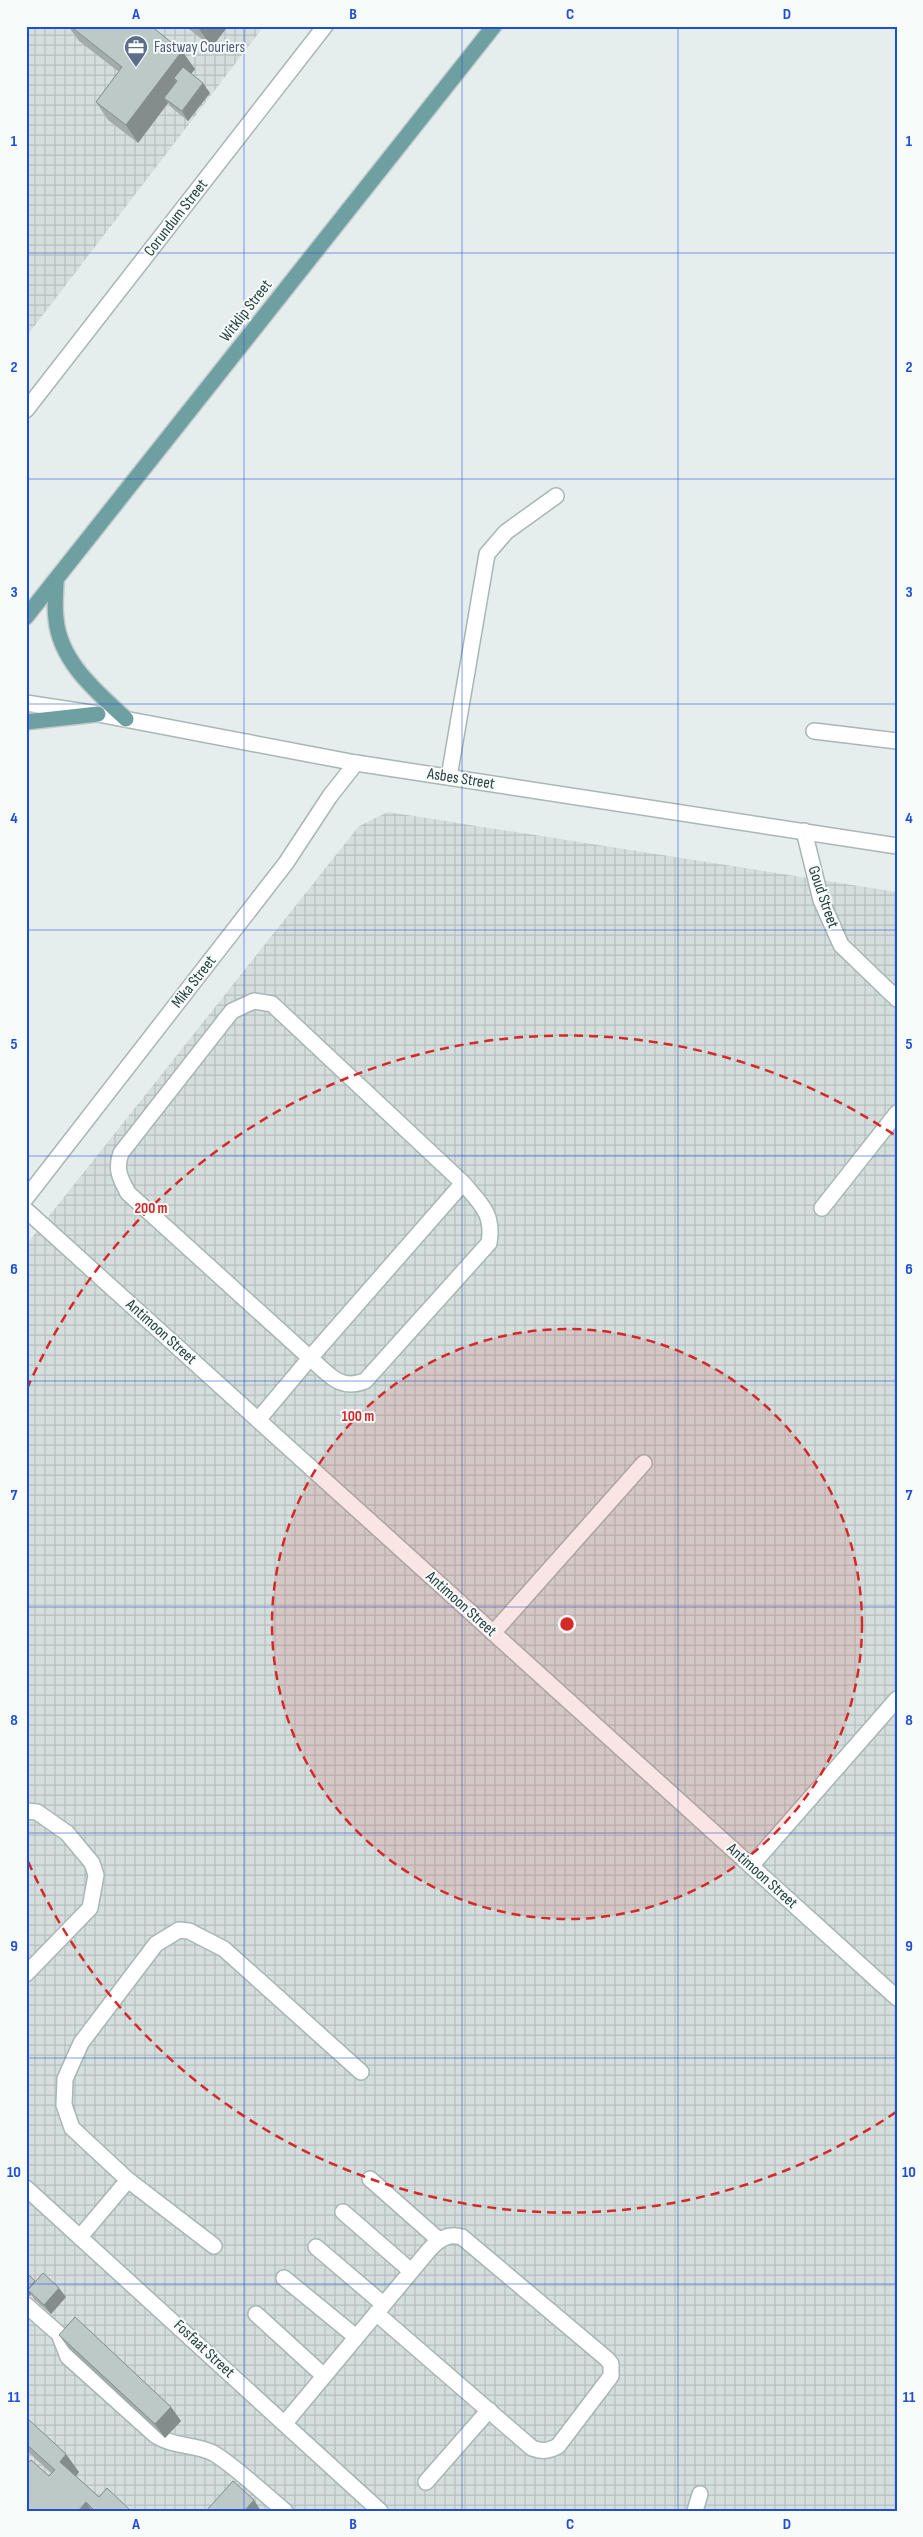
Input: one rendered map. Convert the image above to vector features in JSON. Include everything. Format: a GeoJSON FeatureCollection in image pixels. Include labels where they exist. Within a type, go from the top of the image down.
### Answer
{"type":"FeatureCollection","features":[{"type":"Feature","properties":{"kind":"main road","name":"Witklip Street"},"geometry":{"type":"LineString","coordinates":[[26,617],[494,26]]}},
{"type":"Feature","properties":{"kind":"main road"},"geometry":{"type":"LineString","coordinates":[[56,580],[56,620],[65,649],[84,680],[126,719]]}},
{"type":"Feature","properties":{"kind":"main road"},"geometry":{"type":"LineString","coordinates":[[26,722],[98,714]]}},
{"type":"Feature","properties":{"kind":"street","name":"Corundum Street"},"geometry":{"type":"LineString","coordinates":[[26,410],[325,26]]}},
{"type":"Feature","properties":{"kind":"street"},"geometry":{"type":"LineString","coordinates":[[449,777],[487,554],[506,532],[556,496]]}},
{"type":"Feature","properties":{"kind":"street","name":"Asbes Street"},"geometry":{"type":"LineString","coordinates":[[26,703],[126,719],[356,763],[897,846]]}},
{"type":"Feature","properties":{"kind":"street"},"geometry":{"type":"LineString","coordinates":[[814,731],[897,741]]}},
{"type":"Feature","properties":{"kind":"street","name":"Mika Street"},"geometry":{"type":"LineString","coordinates":[[26,1198],[286,863],[330,796],[356,763]]}},
{"type":"Feature","properties":{"kind":"street","name":"Goud Street"},"geometry":{"type":"LineString","coordinates":[[804,831],[821,900],[841,945],[897,999]]}},
{"type":"Feature","properties":{"kind":"street"},"geometry":{"type":"LineString","coordinates":[[254,1001],[272,1004],[463,1183],[485,1209],[490,1221],[488,1243],[365,1381],[354,1385],[341,1384],[310,1358],[128,1193],[118,1176],[117,1164],[122,1153],[232,1011],[254,1001]]}},
{"type":"Feature","properties":{"kind":"street"},"geometry":{"type":"LineString","coordinates":[[822,1208],[897,1113]]}},
{"type":"Feature","properties":{"kind":"street"},"geometry":{"type":"LineString","coordinates":[[258,1420],[463,1183]]}},
{"type":"Feature","properties":{"kind":"street","name":"Antimoon Street"},"geometry":{"type":"LineString","coordinates":[[26,1210],[897,1998]]}},
{"type":"Feature","properties":{"kind":"street"},"geometry":{"type":"LineString","coordinates":[[493,1633],[644,1463]]}},
{"type":"Feature","properties":{"kind":"street"},"geometry":{"type":"LineString","coordinates":[[751,1866],[897,1699]]}},
{"type":"Feature","properties":{"kind":"street"},"geometry":{"type":"LineString","coordinates":[[26,1810],[37,1812],[67,1832],[92,1863],[96,1875],[90,1908],[26,1974]]}},
{"type":"Feature","properties":{"kind":"street"},"geometry":{"type":"LineString","coordinates":[[214,2246],[128,2180],[72,2128],[64,2105],[65,2079],[81,2043],[156,1944],[167,1935],[179,1930],[190,1931],[224,1949],[361,2072]]}},
{"type":"Feature","properties":{"kind":"street"},"geometry":{"type":"LineString","coordinates":[[370,2179],[439,2240]]}},
{"type":"Feature","properties":{"kind":"street"},"geometry":{"type":"LineString","coordinates":[[80,2236],[128,2180]]}},
{"type":"Feature","properties":{"kind":"street","name":"Fosfaat Street"},"geometry":{"type":"LineString","coordinates":[[26,2188],[380,2511]]}},
{"type":"Feature","properties":{"kind":"street"},"geometry":{"type":"LineString","coordinates":[[343,2212],[411,2271]]}},
{"type":"Feature","properties":{"kind":"street"},"geometry":{"type":"LineString","coordinates":[[285,2423],[380,2309],[411,2271],[439,2240],[450,2235],[462,2237],[608,2359],[612,2372],[608,2382],[558,2446],[549,2451],[532,2448],[380,2309],[316,2247]]}},
{"type":"Feature","properties":{"kind":"street"},"geometry":{"type":"LineString","coordinates":[[284,2278],[356,2337]]}},
{"type":"Feature","properties":{"kind":"street"},"geometry":{"type":"LineString","coordinates":[[26,2305],[59,2334],[68,2357],[155,2436],[170,2444],[198,2447],[214,2454],[285,2511]]}},
{"type":"Feature","properties":{"kind":"street"},"geometry":{"type":"LineString","coordinates":[[256,2314],[324,2376]]}},
{"type":"Feature","properties":{"kind":"street"},"geometry":{"type":"LineString","coordinates":[[426,2482],[489,2410]]}},
{"type":"Feature","properties":{"kind":"street"},"geometry":{"type":"LineString","coordinates":[[695,2511],[700,2494]]}},
{"type":"Feature","properties":{"kind":"shaded area"},"geometry":{"type":"Polygon","coordinates":[[[26,26],[264,26],[26,337],[26,26]]]}},
{"type":"Feature","properties":{"kind":"shaded area"},"geometry":{"type":"Polygon","coordinates":[[[388,812],[897,892],[897,2511],[26,2511],[26,1245],[359,826],[388,812]]]}},
{"type":"Feature","properties":{"kind":"building"},"geometry":{"type":"Polygon","coordinates":[[[70,26],[151,26],[182,51],[126,125],[96,102],[122,67],[70,26]]]}},
{"type":"Feature","properties":{"kind":"building"},"geometry":{"type":"Polygon","coordinates":[[[183,67],[203,83],[182,111],[164,98],[177,81],[174,78],[183,67]]]}},
{"type":"Feature","properties":{"kind":"building"},"geometry":{"type":"Polygon","coordinates":[[[26,2272],[35,2281],[26,2291],[26,2272]]]}},
{"type":"Feature","properties":{"kind":"building"},"geometry":{"type":"Polygon","coordinates":[[[43,2273],[59,2288],[44,2305],[28,2290],[43,2273]]]}},
{"type":"Feature","properties":{"kind":"building"},"geometry":{"type":"Polygon","coordinates":[[[75,2317],[171,2407],[155,2424],[59,2335],[75,2317]]]}},
{"type":"Feature","properties":{"kind":"building"},"geometry":{"type":"Polygon","coordinates":[[[28,2419],[66,2454],[60,2462],[99,2497],[107,2488],[131,2511],[95,2511],[86,2502],[78,2511],[30,2511],[26,2508],[26,2465],[31,2460],[49,2476],[55,2470],[26,2444],[26,2421],[28,2419]]]}},
{"type":"Feature","properties":{"kind":"building"},"geometry":{"type":"Polygon","coordinates":[[[233,2481],[254,2500],[244,2511],[206,2511],[233,2481]]]}},
{"type":"Feature","properties":{"kind":"place","name":"Fastway Couriers"},"geometry":{"type":"Point","coordinates":[136,68]}}]}
